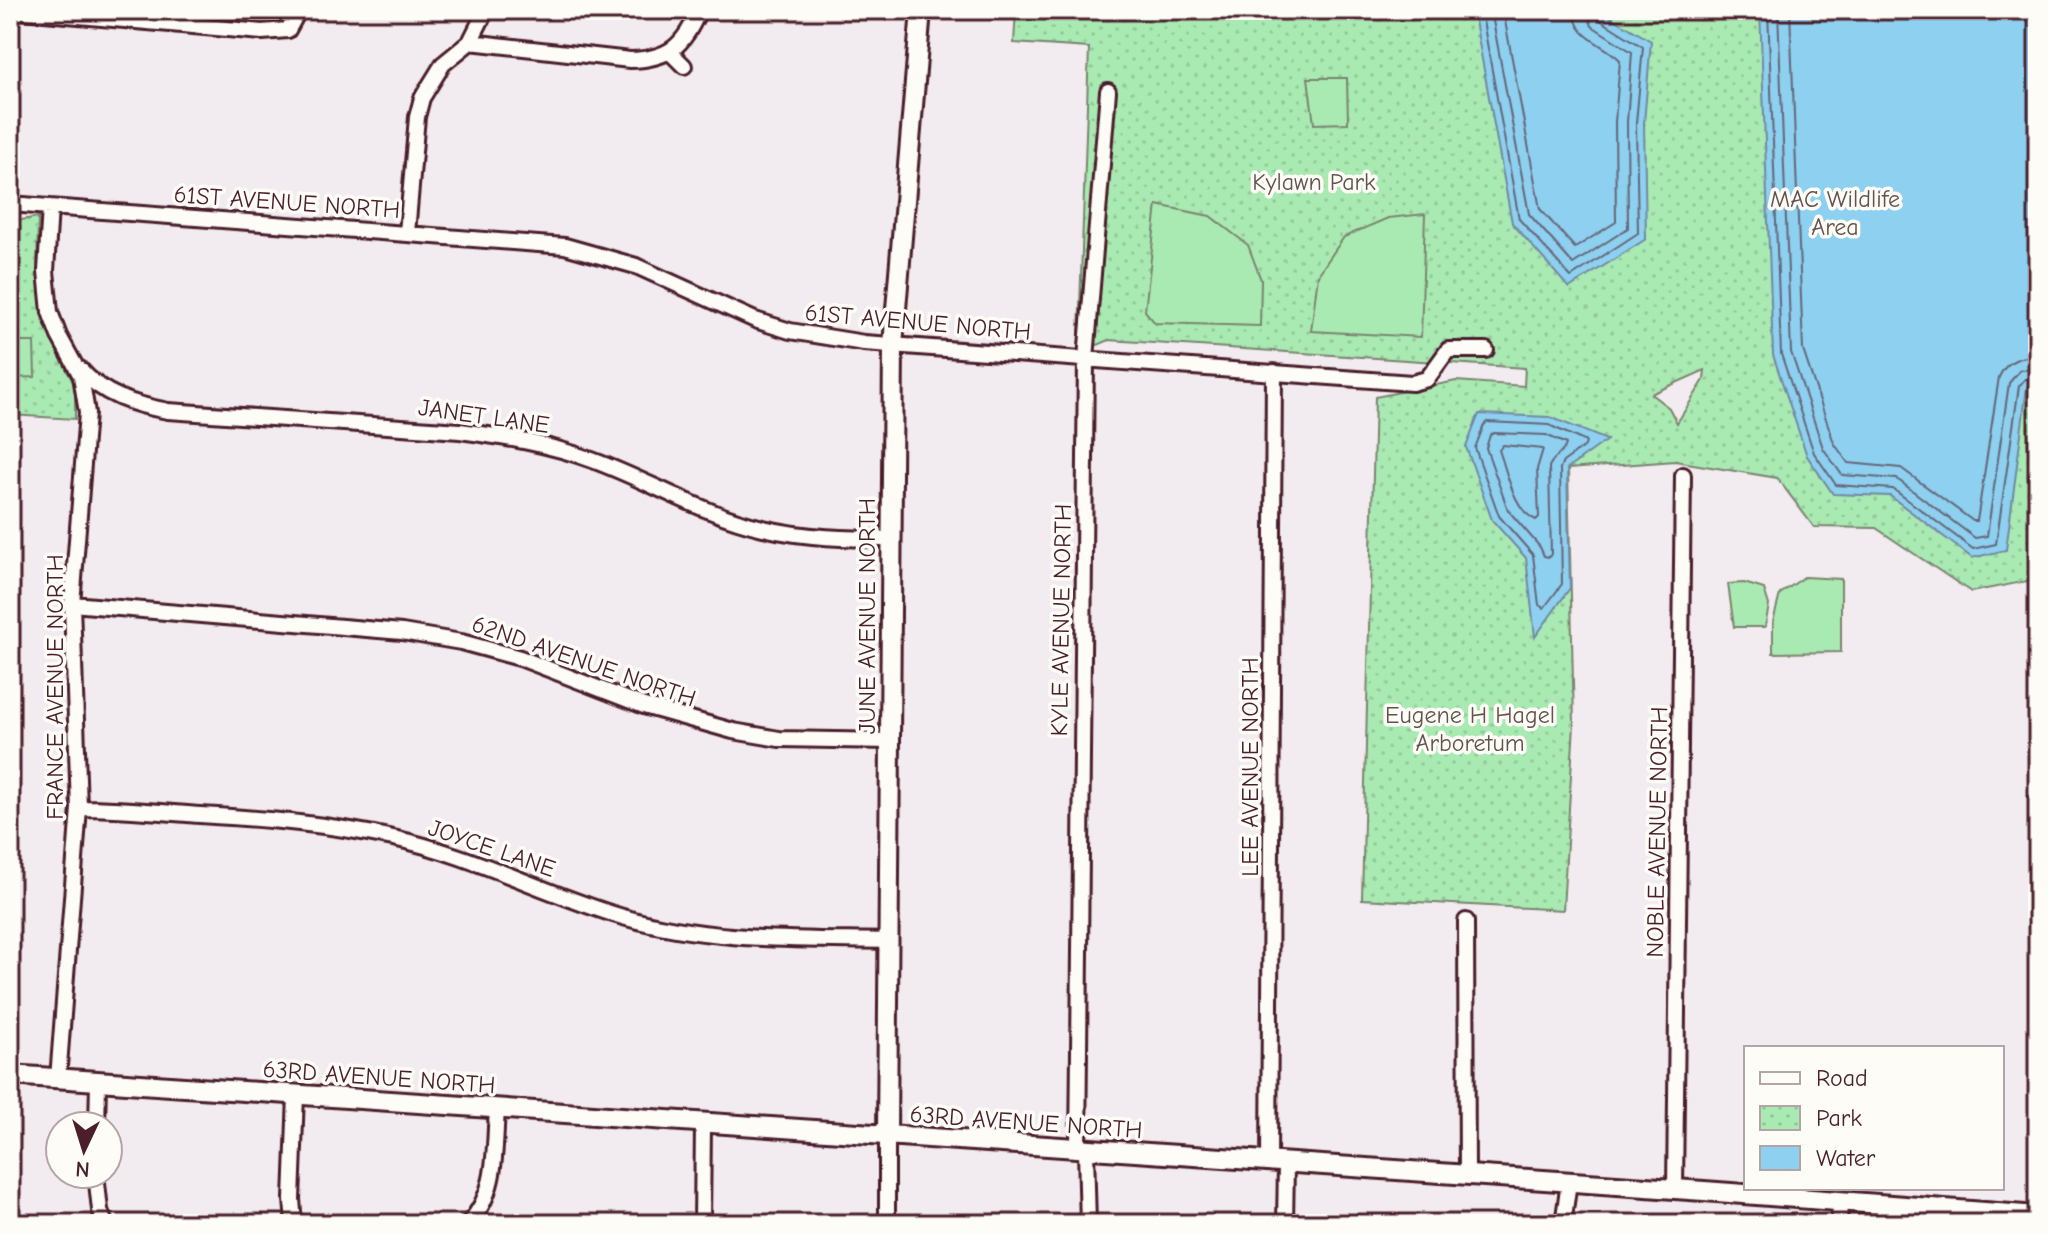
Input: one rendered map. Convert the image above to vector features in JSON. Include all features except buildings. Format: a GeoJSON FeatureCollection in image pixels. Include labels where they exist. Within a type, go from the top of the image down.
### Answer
{"type":"FeatureCollection","features":[{"type":"Feature","properties":{"kind":"street"},"geometry":{"type":"LineString","coordinates":[[10,10],[105,14],[262,32],[288,30],[299,10]]}},
{"type":"Feature","properties":{"kind":"street"},"geometry":{"type":"LineString","coordinates":[[407,233],[417,117],[422,98],[443,64],[470,42],[486,10]]}},
{"type":"Feature","properties":{"kind":"street"},"geometry":{"type":"LineString","coordinates":[[470,42],[651,60],[670,52],[684,40],[699,10]]}},
{"type":"Feature","properties":{"kind":"street","name":"JUNE AVENUE NORTH"},"geometry":{"type":"LineString","coordinates":[[887,1224],[893,345],[921,10]]}},
{"type":"Feature","properties":{"kind":"street"},"geometry":{"type":"LineString","coordinates":[[670,52],[684,66]]}},
{"type":"Feature","properties":{"kind":"street","name":"KYLE AVENUE NORTH"},"geometry":{"type":"LineString","coordinates":[[1088,1224],[1082,1150],[1086,359],[1108,91]]}},
{"type":"Feature","properties":{"kind":"street","name":"61ST AVENUE NORTH"},"geometry":{"type":"LineString","coordinates":[[10,204],[527,241],[577,248],[636,266],[755,320],[827,339],[1412,383],[1427,379],[1448,350],[1486,350]]}},
{"type":"Feature","properties":{"kind":"street","name":"FRANCE AVENUE NORTH"},"geometry":{"type":"LineString","coordinates":[[50,207],[46,288],[54,324],[81,376],[87,413],[72,604],[79,808],[58,1079]]}},
{"type":"Feature","properties":{"kind":"street","name":"JANET LANE"},"geometry":{"type":"LineString","coordinates":[[72,359],[98,386],[144,406],[168,411],[505,437],[549,446],[592,460],[715,514],[763,528],[812,536],[892,539]]}},
{"type":"Feature","properties":{"kind":"street","name":"LEE AVENUE NORTH"},"geometry":{"type":"LineString","coordinates":[[1274,372],[1278,1163],[1285,1224]]}},
{"type":"Feature","properties":{"kind":"street","name":"NOBLE AVENUE NORTH"},"geometry":{"type":"LineString","coordinates":[[1675,1189],[1683,475]]}},
{"type":"Feature","properties":{"kind":"street","name":"62ND AVENUE NORTH"},"geometry":{"type":"LineString","coordinates":[[72,604],[402,632],[461,642],[520,658],[644,706],[733,731],[779,739],[891,741]]}},
{"type":"Feature","properties":{"kind":"street","name":"JOYCE LANE"},"geometry":{"type":"LineString","coordinates":[[79,808],[267,819],[331,826],[395,838],[457,856],[623,917],[674,929],[778,939],[889,941]]}},
{"type":"Feature","properties":{"kind":"street"},"geometry":{"type":"LineString","coordinates":[[1466,921],[1467,1176]]}},
{"type":"Feature","properties":{"kind":"street","name":"63RD AVENUE NORTH"},"geometry":{"type":"LineString","coordinates":[[10,1075],[2038,1216]]}},
{"type":"Feature","properties":{"kind":"street"},"geometry":{"type":"LineString","coordinates":[[97,1110],[98,1083]]}},
{"type":"Feature","properties":{"kind":"street"},"geometry":{"type":"LineString","coordinates":[[294,1224],[296,1095]]}},
{"type":"Feature","properties":{"kind":"street"},"geometry":{"type":"LineString","coordinates":[[468,1224],[491,1186],[497,1109]]}},
{"type":"Feature","properties":{"kind":"street"},"geometry":{"type":"LineString","coordinates":[[702,1224],[703,1124]]}},
{"type":"Feature","properties":{"kind":"street"},"geometry":{"type":"LineString","coordinates":[[1563,1224],[1569,1182]]}},
{"type":"Feature","properties":{"kind":"street"},"geometry":{"type":"LineString","coordinates":[[98,1190],[105,1224]]}},
{"type":"Feature","properties":{"kind":"street"},"geometry":{"type":"LineString","coordinates":[[1839,1224],[1840,1203]]}},
{"type":"Feature","properties":{"kind":"green space"},"geometry":{"type":"Polygon","coordinates":[[[1016,10],[2038,10],[2038,551],[2033,580],[1971,592],[1876,528],[1814,527],[1777,478],[1675,461],[1568,469],[1574,724],[1563,910],[1362,899],[1375,397],[1456,381],[1524,386],[1525,368],[1109,340],[1098,345],[1079,336],[1089,48],[1014,43],[1016,10]],[[1705,370],[1651,394],[1669,408],[1677,423],[1704,380],[1705,370]]]}},
{"type":"Feature","properties":{"kind":"green space"},"geometry":{"type":"Polygon","coordinates":[[[1308,78],[1347,78],[1348,123],[1314,124],[1308,78]]]}},
{"type":"Feature","properties":{"kind":"green space"},"geometry":{"type":"Polygon","coordinates":[[[1157,205],[1210,216],[1248,245],[1261,280],[1260,326],[1155,323],[1145,311],[1157,205]]]}},
{"type":"Feature","properties":{"kind":"green space"},"geometry":{"type":"Polygon","coordinates":[[[1425,214],[1421,337],[1311,331],[1318,275],[1344,237],[1388,218],[1425,214]]]}},
{"type":"Feature","properties":{"kind":"green space"},"geometry":{"type":"Polygon","coordinates":[[[38,217],[37,275],[49,335],[75,386],[75,419],[10,415],[10,222],[38,217]]]}},
{"type":"Feature","properties":{"kind":"green space"},"geometry":{"type":"Polygon","coordinates":[[[10,342],[34,342],[35,377],[10,378],[10,342]]]}},
{"type":"Feature","properties":{"kind":"green space"},"geometry":{"type":"Polygon","coordinates":[[[1804,577],[1841,579],[1841,652],[1773,653],[1773,622],[1780,594],[1804,577]]]}},
{"type":"Feature","properties":{"kind":"green space"},"geometry":{"type":"Polygon","coordinates":[[[1744,583],[1764,589],[1769,605],[1765,627],[1734,627],[1728,584],[1744,583]]]}},
{"type":"Feature","properties":{"kind":"water"},"geometry":{"type":"Polygon","coordinates":[[[1473,10],[1599,10],[1651,41],[1644,123],[1646,239],[1569,288],[1512,223],[1473,10]]]}},
{"type":"Feature","properties":{"kind":"water"},"geometry":{"type":"Polygon","coordinates":[[[1760,10],[2038,10],[2038,388],[2027,387],[2006,550],[1972,558],[1890,496],[1833,494],[1807,456],[1773,355],[1760,10]]]}},
{"type":"Feature","properties":{"kind":"water"},"geometry":{"type":"Polygon","coordinates":[[[1479,414],[1550,417],[1607,440],[1567,469],[1570,588],[1535,637],[1526,558],[1492,520],[1466,447],[1479,414]]]}},
{"type":"Feature","properties":{"kind":"park label","name":"Kylawn Park"},"geometry":{"type":"Point","coordinates":[1314,182]}},
{"type":"Feature","properties":{"kind":"park label","name":"MAC Wildlife Area"},"geometry":{"type":"Point","coordinates":[1835,213]}},
{"type":"Feature","properties":{"kind":"park label","name":"Eugene H Hagel Arboretum"},"geometry":{"type":"Point","coordinates":[1470,729]}}]}
